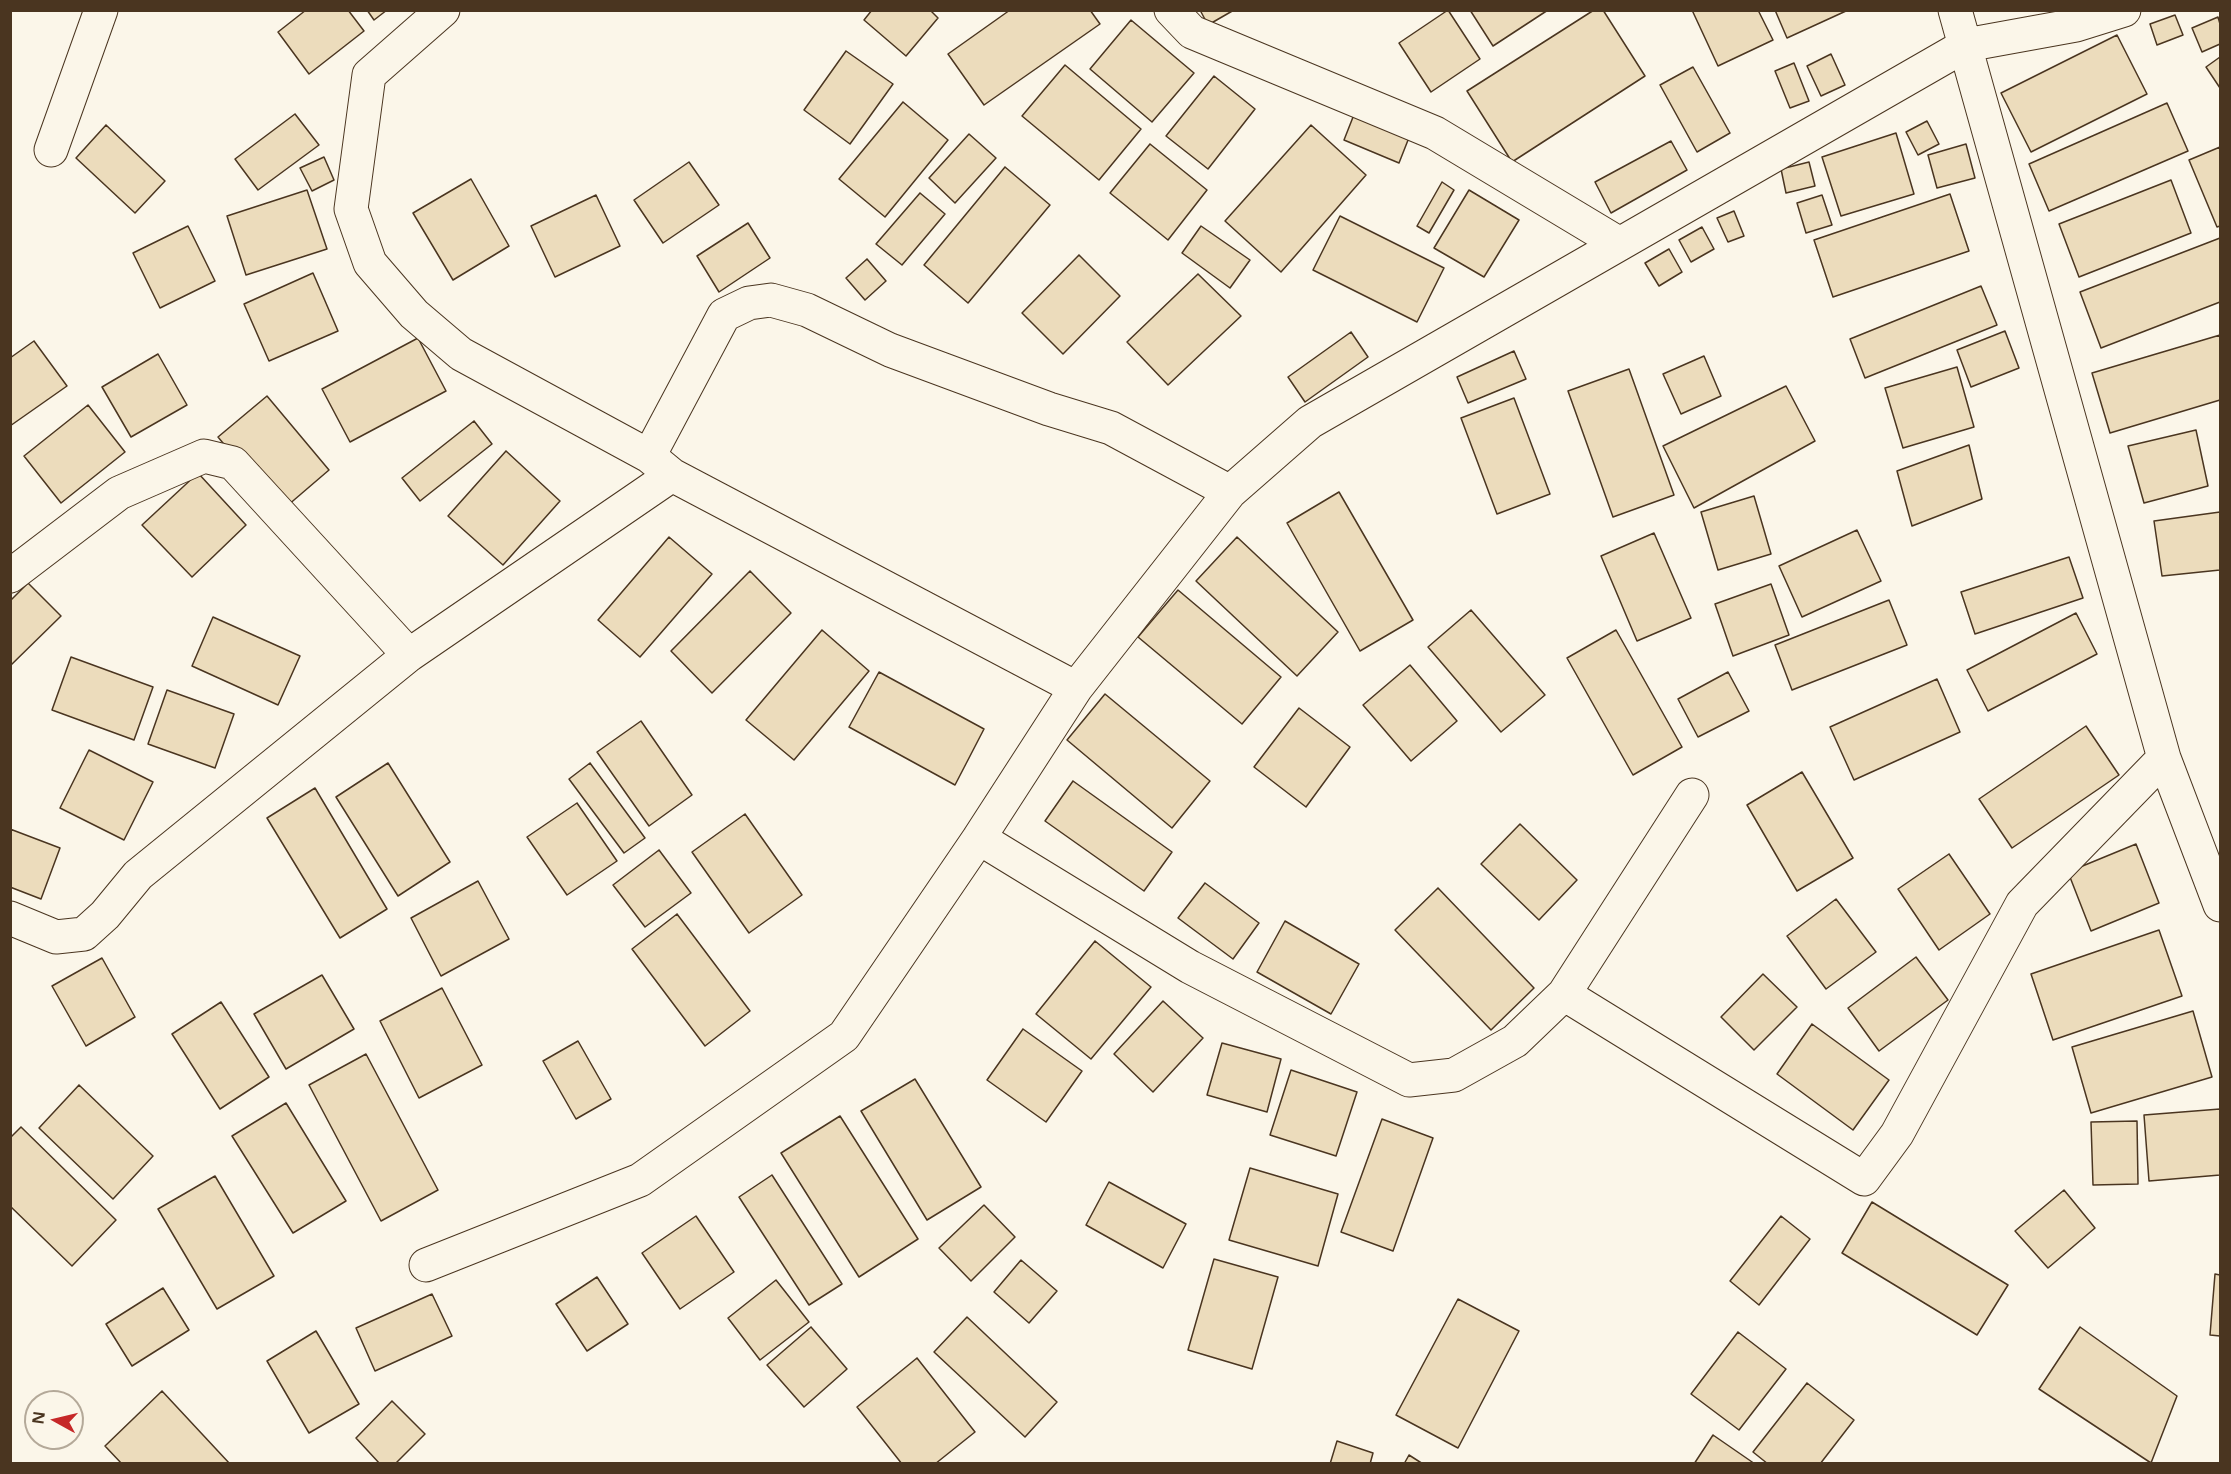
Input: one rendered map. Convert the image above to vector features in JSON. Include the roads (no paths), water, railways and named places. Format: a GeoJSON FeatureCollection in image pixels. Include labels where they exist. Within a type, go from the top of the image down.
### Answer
{"type":"FeatureCollection","features":[{"type":"Feature","properties":{"kind":"street"},"geometry":{"type":"LineString","coordinates":[[51,150],[101,10]]}},
{"type":"Feature","properties":{"kind":"street"},"geometry":{"type":"LineString","coordinates":[[443,10],[369,75],[351,209],[370,263],[414,314],[461,354],[660,466],[1076,688]]}},
{"type":"Feature","properties":{"kind":"street"},"geometry":{"type":"LineString","coordinates":[[1171,10],[1192,32],[1436,133],[1618,243]]}},
{"type":"Feature","properties":{"kind":"street"},"geometry":{"type":"LineString","coordinates":[[1955,10],[2164,758],[2220,905]]}},
{"type":"Feature","properties":{"kind":"street"},"geometry":{"type":"LineString","coordinates":[[426,1265],[640,1180],[844,1036],[979,838],[1076,688],[1230,492],[1310,422],[1966,45],[2076,25],[2124,10]]}},
{"type":"Feature","properties":{"kind":"street"},"geometry":{"type":"LineString","coordinates":[[10,918],[56,937],[84,934],[105,915],[138,875],[409,655],[660,466],[724,315],[749,303],[771,300],[807,310],[901,354],[1049,409],[1111,428],[1230,492]]}},
{"type":"Feature","properties":{"kind":"street"},"geometry":{"type":"LineString","coordinates":[[10,576],[119,493],[204,456],[233,463],[409,655]]}},
{"type":"Feature","properties":{"kind":"street"},"geometry":{"type":"LineString","coordinates":[[1564,994],[1864,1179],[1897,1134],[2022,904],[2164,758]]}},
{"type":"Feature","properties":{"kind":"street"},"geometry":{"type":"LineString","coordinates":[[979,838],[1190,967],[1409,1080],[1454,1076],[1515,1041],[1564,994],[1692,795]]}}]}
